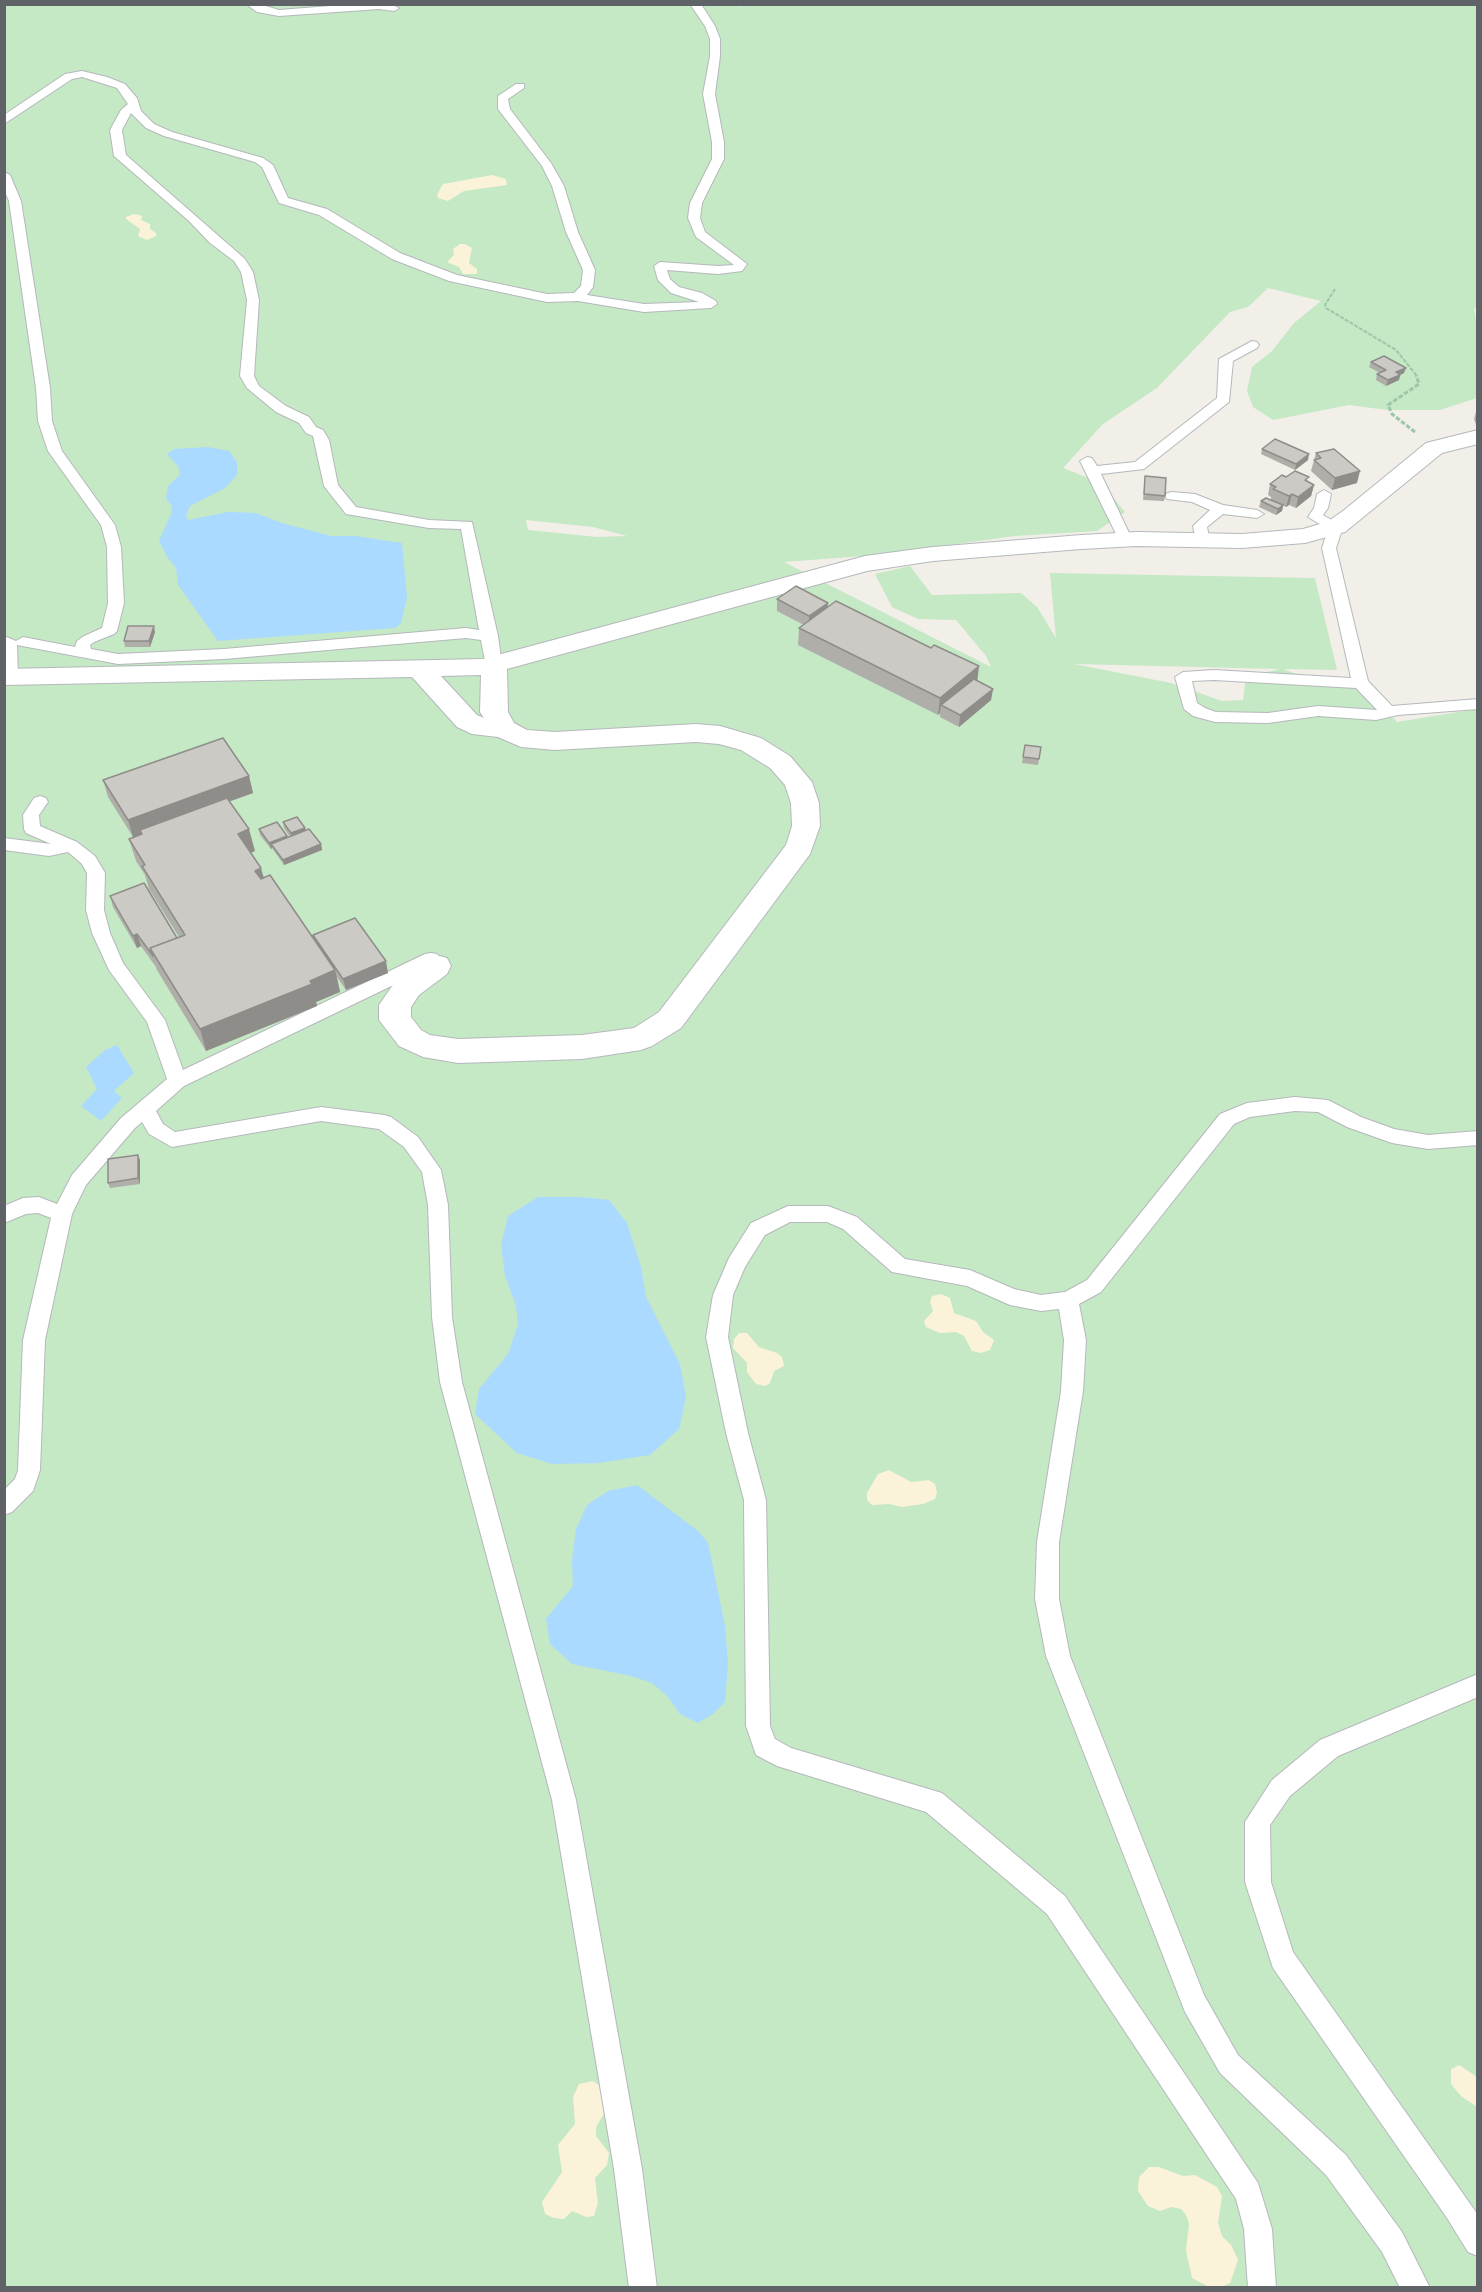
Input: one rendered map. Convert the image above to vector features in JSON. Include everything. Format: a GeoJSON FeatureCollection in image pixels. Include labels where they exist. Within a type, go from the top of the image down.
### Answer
{"type":"FeatureCollection","features":[{"type":"Feature","properties":{"kind":"street"},"geometry":{"type":"LineString","coordinates":[[7,677],[494,666],[865,564],[933,554],[1125,539],[1203,541],[1305,536],[1336,527],[1434,448],[1478,437]]}},
{"type":"Feature","properties":{"kind":"street"},"geometry":{"type":"LineString","coordinates":[[494,666],[494,712],[503,729]]}},
{"type":"Feature","properties":{"kind":"street"},"geometry":{"type":"LineString","coordinates":[[420,669],[467,721],[482,728],[503,729],[520,738],[555,741],[696,733],[720,735],[751,744],[780,762],[798,782],[805,802],[806,826],[800,847],[670,1020],[640,1038],[582,1047],[458,1051],[423,1045],[410,1038],[395,1020],[395,1005],[408,987],[434,963]]}},
{"type":"Feature","properties":{"kind":"lane"},"geometry":{"type":"LineString","coordinates":[[250,4],[261,10],[279,13],[379,6],[394,8]]}},
{"type":"Feature","properties":{"kind":"lane"},"geometry":{"type":"LineString","coordinates":[[4,121],[69,76],[82,74],[103,79],[122,86],[136,112],[150,126],[168,134],[267,165],[283,200],[323,212],[396,256],[453,278],[547,298],[578,297],[644,309],[701,306],[711,304],[698,296],[675,290],[664,280],[660,266],[718,270],[738,268],[741,264],[700,234],[694,218],[696,203],[718,159],[718,142],[709,94],[715,56],[714,39],[710,26],[695,4]]}},
{"type":"Feature","properties":{"kind":"lane"},"geometry":{"type":"LineString","coordinates":[[520,86],[502,98],[504,109],[547,165],[558,186],[572,232],[589,270],[587,287],[578,297]]}},
{"type":"Feature","properties":{"kind":"lane"},"geometry":{"type":"LineString","coordinates":[[134,105],[127,110],[116,130],[120,156],[194,218],[214,240],[239,259],[247,272],[254,300],[247,376],[254,388],[281,409],[304,420],[311,430],[318,433],[327,461],[327,475],[332,486],[351,511],[429,524],[467,525],[494,666]]}},
{"type":"Feature","properties":{"kind":"lane"},"geometry":{"type":"LineString","coordinates":[[4,175],[16,212],[44,388],[45,421],[55,451],[108,525],[114,547],[116,603],[109,631],[82,644],[84,653]]}},
{"type":"Feature","properties":{"kind":"lane"},"geometry":{"type":"LineString","coordinates":[[1125,539],[1088,465],[1139,466],[1224,399],[1226,359],[1252,345]]}},
{"type":"Feature","properties":{"kind":"lane"},"geometry":{"type":"LineString","coordinates":[[1324,494],[1321,508],[1315,517],[1336,527],[1329,548],[1360,683],[1389,712]]}},
{"type":"Feature","properties":{"kind":"lane"},"geometry":{"type":"LineString","coordinates":[[1172,496],[1195,498],[1220,509],[1257,514]]}},
{"type":"Feature","properties":{"kind":"lane"},"geometry":{"type":"LineString","coordinates":[[1203,541],[1200,526],[1220,509]]}},
{"type":"Feature","properties":{"kind":"lane"},"geometry":{"type":"LineString","coordinates":[[7,677],[10,642],[118,659],[352,644],[466,633],[490,636]]}},
{"type":"Feature","properties":{"kind":"lane"},"geometry":{"type":"LineString","coordinates":[[1360,683],[1214,675],[1183,677],[1190,705],[1199,712],[1215,717],[1268,718],[1318,711],[1376,715],[1478,704]]}},
{"type":"Feature","properties":{"kind":"lane"},"geometry":{"type":"LineString","coordinates":[[40,802],[31,815],[32,829],[71,846],[89,860],[96,873],[95,910],[101,933],[115,965],[156,1020],[177,1081]]}},
{"type":"Feature","properties":{"kind":"lane"},"geometry":{"type":"LineString","coordinates":[[4,844],[49,850],[71,846]]}},
{"type":"Feature","properties":{"kind":"lane"},"geometry":{"type":"LineString","coordinates":[[4,1505],[25,1484],[29,1470],[34,1340],[62,1214],[79,1180],[128,1124],[177,1081],[434,963]]}},
{"type":"Feature","properties":{"kind":"lane"},"geometry":{"type":"LineString","coordinates":[[1262,2288],[1258,2229],[1248,2193],[1077,1932],[1056,1905],[933,1802],[786,1758],[765,1747],[758,1726],[755,1500],[737,1433],[717,1338],[723,1295],[736,1264],[758,1229],[788,1214],[828,1214],[850,1223],[899,1266],[970,1278],[1010,1297],[1041,1303],[1068,1300],[1094,1286],[1227,1119],[1246,1110],[1295,1104],[1321,1105],[1392,1136],[1428,1142],[1478,1138]]}},
{"type":"Feature","properties":{"kind":"lane"},"geometry":{"type":"LineString","coordinates":[[145,1109],[156,1129],[172,1140],[321,1114],[384,1122],[411,1142],[431,1170],[438,1205],[442,1317],[451,1382],[564,1800],[628,2169],[643,2288]]}},
{"type":"Feature","properties":{"kind":"lane"},"geometry":{"type":"LineString","coordinates":[[4,1215],[23,1206],[39,1205],[62,1214]]}},
{"type":"Feature","properties":{"kind":"lane"},"geometry":{"type":"LineString","coordinates":[[1068,1300],[1075,1340],[1072,1391],[1048,1542],[1047,1599],[1058,1656],[1194,2003],[1229,2064],[1336,2165],[1392,2242],[1416,2288]]}},
{"type":"Feature","properties":{"kind":"lane"},"geometry":{"type":"LineString","coordinates":[[1478,1685],[1329,1748],[1281,1788],[1257,1822],[1258,1882],[1282,1959],[1450,2198],[1478,2242]]}},
{"type":"Feature","properties":{"kind":"path"},"geometry":{"type":"LineString","coordinates":[[1335,288],[1325,305],[1326,308],[1396,350],[1419,379],[1419,384],[1388,405],[1392,414],[1434,448]]}},
{"type":"Feature","properties":{"kind":"green space"},"geometry":{"type":"Polygon","coordinates":[[[744,4],[1477,5],[1478,307],[1474,309],[1478,330],[1477,398],[1440,410],[1387,410],[1349,405],[1273,420],[1253,407],[1247,391],[1252,367],[1272,351],[1294,323],[1321,301],[1268,288],[1248,307],[1230,312],[1157,388],[1103,424],[1063,468],[1101,483],[1125,512],[1097,531],[1015,536],[876,555],[784,562],[991,667],[986,656],[956,620],[918,619],[892,607],[875,574],[910,566],[932,595],[1021,593],[1037,607],[1056,638],[1050,573],[1315,578],[1337,670],[1283,669],[1309,679],[1353,677],[1397,722],[1477,709],[1477,2287],[5,2288],[5,5],[742,5],[738,10],[744,4]],[[526,520],[528,530],[597,537],[627,536],[593,527],[526,520]],[[1075,664],[1171,683],[1222,701],[1243,700],[1246,677],[1280,669],[1075,664]]]}},
{"type":"Feature","properties":{"kind":"sand"},"geometry":{"type":"Polygon","coordinates":[[[492,175],[506,179],[507,185],[464,191],[448,201],[438,198],[437,195],[443,184],[492,175]]]}},
{"type":"Feature","properties":{"kind":"sand"},"geometry":{"type":"Polygon","coordinates":[[[134,214],[142,216],[141,220],[150,224],[150,229],[156,233],[156,236],[147,240],[138,236],[140,229],[126,219],[134,214]]]}},
{"type":"Feature","properties":{"kind":"sand"},"geometry":{"type":"Polygon","coordinates":[[[460,244],[472,248],[469,263],[477,269],[477,274],[463,274],[459,267],[447,262],[454,255],[453,249],[460,244]]]}},
{"type":"Feature","properties":{"kind":"sand"},"geometry":{"type":"Polygon","coordinates":[[[941,1294],[950,1298],[954,1313],[976,1321],[983,1332],[994,1340],[990,1350],[981,1353],[972,1351],[964,1336],[956,1332],[940,1333],[926,1327],[924,1321],[933,1311],[930,1302],[932,1296],[941,1294]]]}},
{"type":"Feature","properties":{"kind":"sand"},"geometry":{"type":"Polygon","coordinates":[[[739,1333],[747,1333],[759,1347],[782,1357],[784,1366],[774,1371],[770,1383],[765,1386],[756,1384],[747,1372],[747,1363],[733,1348],[734,1339],[739,1333]]]}},
{"type":"Feature","properties":{"kind":"sand"},"geometry":{"type":"Polygon","coordinates":[[[889,1470],[911,1482],[929,1480],[935,1484],[937,1493],[935,1499],[923,1504],[902,1507],[889,1504],[872,1505],[867,1500],[867,1493],[878,1474],[889,1470]]]}},
{"type":"Feature","properties":{"kind":"sand"},"geometry":{"type":"Polygon","coordinates":[[[1459,2065],[1477,2077],[1477,2107],[1461,2096],[1451,2084],[1451,2069],[1459,2065]]]}},
{"type":"Feature","properties":{"kind":"sand"},"geometry":{"type":"Polygon","coordinates":[[[593,2081],[605,2089],[609,2105],[596,2127],[596,2136],[609,2153],[607,2165],[595,2178],[598,2203],[594,2216],[586,2217],[572,2211],[564,2219],[554,2218],[545,2214],[542,2202],[562,2172],[558,2145],[575,2124],[573,2097],[579,2084],[593,2081]]]}},
{"type":"Feature","properties":{"kind":"sand"},"geometry":{"type":"Polygon","coordinates":[[[1149,2167],[1159,2167],[1183,2176],[1195,2175],[1217,2187],[1222,2196],[1218,2223],[1222,2236],[1231,2245],[1238,2260],[1230,2283],[1221,2287],[1209,2287],[1192,2278],[1186,2251],[1189,2224],[1186,2215],[1181,2209],[1171,2207],[1160,2211],[1148,2206],[1138,2191],[1139,2177],[1149,2167]]]}},
{"type":"Feature","properties":{"kind":"water"},"geometry":{"type":"Polygon","coordinates":[[[208,447],[229,451],[237,462],[237,475],[225,488],[190,506],[186,516],[188,520],[228,512],[256,513],[282,523],[331,536],[355,536],[402,543],[407,597],[401,623],[395,628],[218,641],[178,585],[176,568],[159,541],[171,514],[172,507],[166,498],[168,486],[180,475],[178,466],[167,454],[174,449],[208,447]]]}},
{"type":"Feature","properties":{"kind":"water"},"geometry":{"type":"Polygon","coordinates":[[[117,1045],[134,1073],[114,1091],[122,1098],[101,1121],[81,1106],[97,1089],[86,1067],[105,1050],[117,1045]]]}},
{"type":"Feature","properties":{"kind":"water"},"geometry":{"type":"Polygon","coordinates":[[[538,1197],[581,1197],[609,1200],[627,1223],[641,1267],[646,1297],[680,1364],[686,1397],[679,1429],[650,1455],[599,1463],[552,1464],[517,1453],[475,1414],[479,1389],[508,1354],[518,1324],[516,1306],[505,1276],[501,1245],[508,1216],[538,1197]]]}},
{"type":"Feature","properties":{"kind":"water"},"geometry":{"type":"Polygon","coordinates":[[[637,1485],[698,1531],[708,1543],[725,1626],[728,1663],[725,1702],[713,1714],[698,1723],[680,1714],[667,1696],[652,1683],[631,1676],[572,1664],[550,1644],[546,1619],[573,1586],[572,1561],[576,1529],[587,1505],[608,1491],[637,1485]]]}},
{"type":"Feature","properties":{"kind":"building"},"geometry":{"type":"Polygon","coordinates":[[[1384,356],[1406,368],[1396,372],[1400,375],[1388,380],[1377,374],[1386,370],[1371,362],[1384,356]]]}},
{"type":"Feature","properties":{"kind":"building"},"geometry":{"type":"Polygon","coordinates":[[[1275,439],[1309,454],[1296,464],[1262,449],[1275,439]]]}},
{"type":"Feature","properties":{"kind":"building"},"geometry":{"type":"Polygon","coordinates":[[[1334,449],[1360,471],[1335,478],[1314,460],[1321,458],[1316,453],[1334,449]]]}},
{"type":"Feature","properties":{"kind":"building"},"geometry":{"type":"Polygon","coordinates":[[[1295,471],[1309,477],[1305,480],[1314,485],[1298,497],[1273,489],[1276,487],[1270,484],[1282,475],[1286,477],[1295,471]]]}},
{"type":"Feature","properties":{"kind":"building"},"geometry":{"type":"Polygon","coordinates":[[[1145,476],[1166,478],[1165,496],[1144,494],[1145,476]]]}},
{"type":"Feature","properties":{"kind":"building"},"geometry":{"type":"Polygon","coordinates":[[[1266,498],[1283,505],[1278,509],[1261,501],[1266,498]]]}},
{"type":"Feature","properties":{"kind":"building"},"geometry":{"type":"Polygon","coordinates":[[[796,586],[828,603],[809,616],[777,599],[796,586]]]}},
{"type":"Feature","properties":{"kind":"building"},"geometry":{"type":"Polygon","coordinates":[[[836,601],[931,648],[934,645],[979,666],[940,698],[799,628],[836,601]]]}},
{"type":"Feature","properties":{"kind":"building"},"geometry":{"type":"Polygon","coordinates":[[[128,626],[154,626],[149,641],[124,641],[128,626]]]}},
{"type":"Feature","properties":{"kind":"building"},"geometry":{"type":"Polygon","coordinates":[[[974,679],[993,689],[960,715],[941,705],[974,679]]]}},
{"type":"Feature","properties":{"kind":"building"},"geometry":{"type":"Polygon","coordinates":[[[223,738],[249,776],[128,820],[103,780],[223,738]]]}},
{"type":"Feature","properties":{"kind":"building"},"geometry":{"type":"Polygon","coordinates":[[[1025,745],[1041,747],[1039,759],[1023,757],[1025,745]]]}},
{"type":"Feature","properties":{"kind":"building"},"geometry":{"type":"Polygon","coordinates":[[[227,798],[249,829],[238,834],[261,868],[255,871],[261,879],[270,875],[335,970],[310,981],[312,984],[200,1029],[150,948],[185,935],[142,866],[145,865],[129,839],[142,834],[140,830],[227,798]]]}},
{"type":"Feature","properties":{"kind":"building"},"geometry":{"type":"Polygon","coordinates":[[[297,817],[305,828],[291,833],[283,822],[297,817]]]}},
{"type":"Feature","properties":{"kind":"building"},"geometry":{"type":"Polygon","coordinates":[[[277,822],[287,836],[269,843],[259,829],[277,822]]]}},
{"type":"Feature","properties":{"kind":"building"},"geometry":{"type":"Polygon","coordinates":[[[309,829],[321,844],[283,860],[271,844],[309,829]]]}},
{"type":"Feature","properties":{"kind":"building"},"geometry":{"type":"Polygon","coordinates":[[[144,883],[177,938],[150,948],[153,956],[137,934],[133,936],[110,896],[144,883]]]}},
{"type":"Feature","properties":{"kind":"building"},"geometry":{"type":"Polygon","coordinates":[[[355,918],[386,961],[343,979],[313,935],[355,918]]]}},
{"type":"Feature","properties":{"kind":"building"},"geometry":{"type":"Polygon","coordinates":[[[138,1155],[138,1178],[108,1183],[108,1159],[138,1155]]]}}]}
